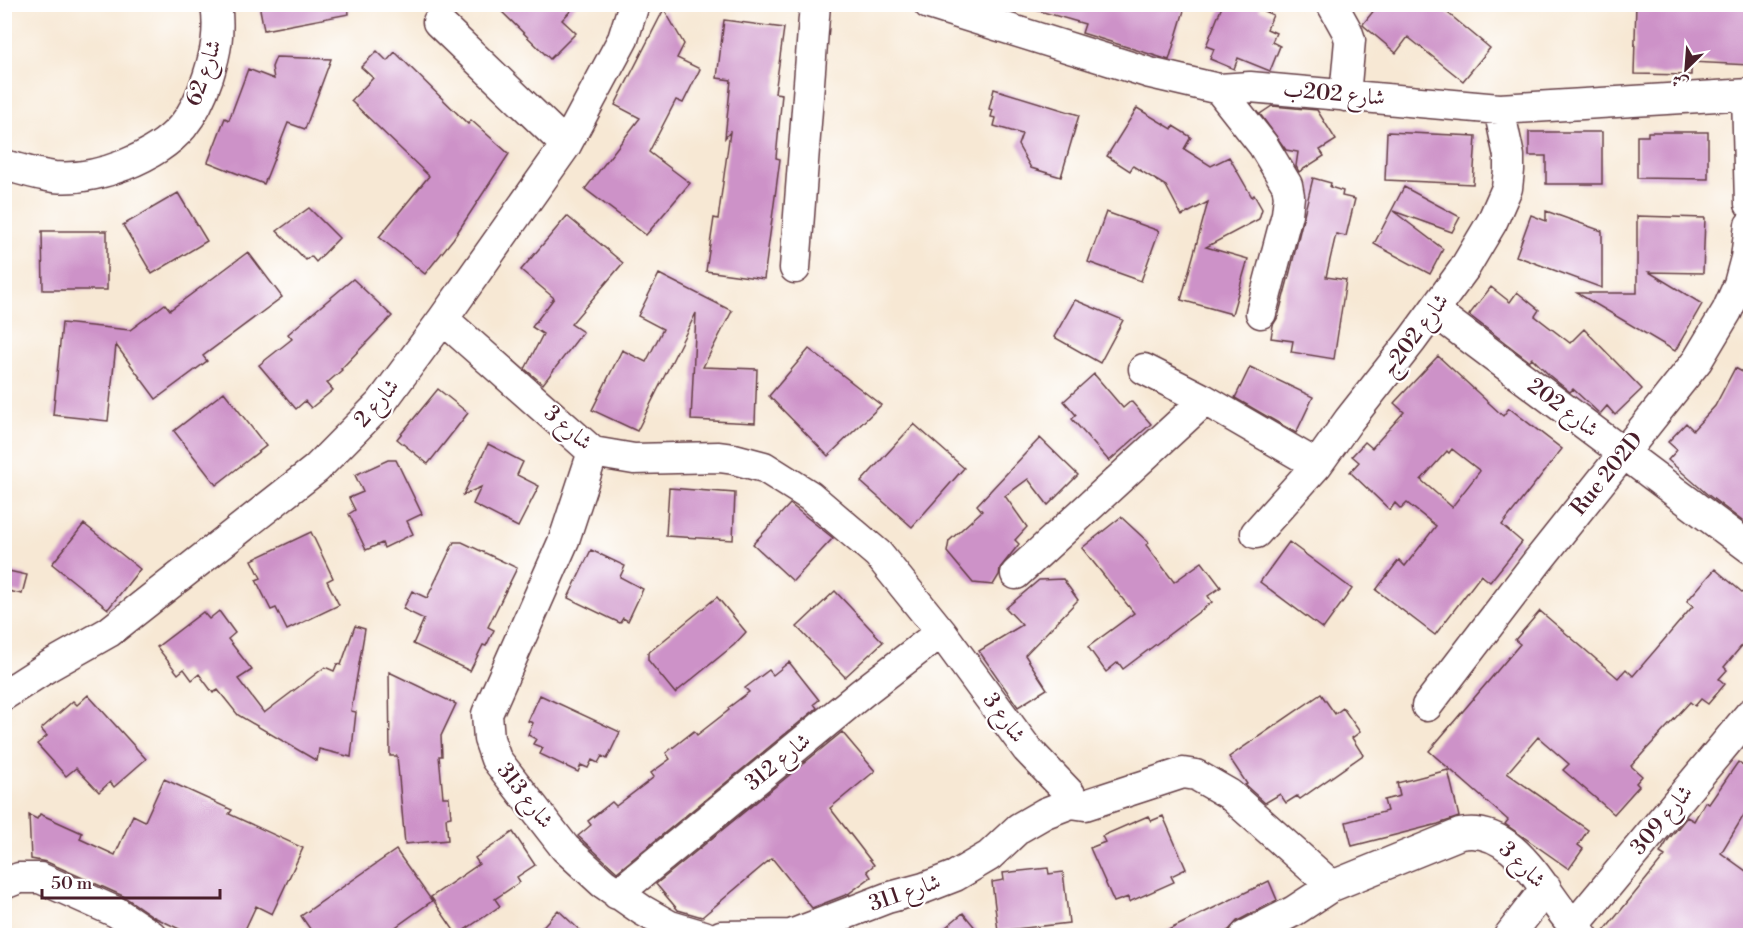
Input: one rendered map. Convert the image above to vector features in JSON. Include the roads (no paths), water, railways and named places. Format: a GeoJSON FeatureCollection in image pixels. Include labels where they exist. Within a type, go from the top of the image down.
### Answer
{"type":"FeatureCollection","features":[{"type":"Feature","properties":{"kind":"street","name":"شارع 62"},"geometry":{"type":"LineString","coordinates":[[4,165],[54,177],[106,172],[147,154],[169,140],[200,101],[216,50],[219,24],[216,4]]}},
{"type":"Feature","properties":{"kind":"street","name":"شارع 2"},"geometry":{"type":"LineString","coordinates":[[4,695],[49,666],[110,632],[316,470],[381,403],[566,145],[623,39],[633,4]]}},
{"type":"Feature","properties":{"kind":"street"},"geometry":{"type":"LineString","coordinates":[[795,267],[815,4]]}},
{"type":"Feature","properties":{"kind":"street","name":"شارع 202ب"},"geometry":{"type":"LineString","coordinates":[[929,4],[1150,73],[1219,89],[1250,87],[1499,109],[1749,94]]}},
{"type":"Feature","properties":{"kind":"street"},"geometry":{"type":"LineString","coordinates":[[1332,4],[1350,40],[1345,96]]}},
{"type":"Feature","properties":{"kind":"street"},"geometry":{"type":"LineString","coordinates":[[438,22],[566,145]]}},
{"type":"Feature","properties":{"kind":"street"},"geometry":{"type":"LineString","coordinates":[[1219,89],[1263,145],[1287,185],[1289,196],[1287,214],[1261,313]]}},
{"type":"Feature","properties":{"kind":"street"},"geometry":{"type":"LineString","coordinates":[[1749,94],[1750,204]]}},
{"type":"Feature","properties":{"kind":"street","name":"شارع 202ج"},"geometry":{"type":"LineString","coordinates":[[1256,533],[1317,465],[1434,310],[1464,269],[1502,203],[1507,188],[1509,156],[1499,109]]}},
{"type":"Feature","properties":{"kind":"street","name":"Rue 202D"},"geometry":{"type":"LineString","coordinates":[[1427,706],[1537,562],[1697,361],[1727,311],[1739,284],[1750,225]]}},
{"type":"Feature","properties":{"kind":"street","name":"شارع 202"},"geometry":{"type":"LineString","coordinates":[[1434,310],[1750,548]]}},
{"type":"Feature","properties":{"kind":"street","name":"شارع 3"},"geometry":{"type":"LineString","coordinates":[[443,319],[593,452],[634,459],[719,457],[748,462],[764,467],[810,496],[871,548],[941,632],[1027,749],[1070,794],[1071,803]]}},
{"type":"Feature","properties":{"kind":"street"},"geometry":{"type":"LineString","coordinates":[[1144,369],[1205,400],[1317,465]]}},
{"type":"Feature","properties":{"kind":"street"},"geometry":{"type":"LineString","coordinates":[[1016,574],[1205,400]]}},
{"type":"Feature","properties":{"kind":"street","name":"شارع 313"},"geometry":{"type":"LineString","coordinates":[[593,452],[564,540],[488,714],[489,739],[496,759],[565,848],[603,883],[670,926],[704,936]]}},
{"type":"Feature","properties":{"kind":"street","name":"شارع 312"},"geometry":{"type":"LineString","coordinates":[[617,894],[853,700],[941,632]]}},
{"type":"Feature","properties":{"kind":"street","name":"شارع 309"},"geometry":{"type":"LineString","coordinates":[[1578,931],[1750,714]]}},
{"type":"Feature","properties":{"kind":"street"},"geometry":{"type":"LineString","coordinates":[[1071,803],[1085,805],[1183,773],[1196,775],[1229,794],[1332,886]]}},
{"type":"Feature","properties":{"kind":"street","name":"شارع 311"},"geometry":{"type":"LineString","coordinates":[[721,936],[791,935],[887,898],[924,888],[955,876],[989,856],[1019,828],[1045,813],[1071,803]]}},
{"type":"Feature","properties":{"kind":"street","name":"شارع 3"},"geometry":{"type":"LineString","coordinates":[[1245,936],[1294,911],[1332,886],[1470,832],[1485,834],[1508,847],[1545,888],[1578,931]]}},
{"type":"Feature","properties":{"kind":"street"},"geometry":{"type":"LineString","coordinates":[[4,884],[19,878],[40,878],[116,912],[152,936]]}},
{"type":"Feature","properties":{"kind":"street"},"geometry":{"type":"LineString","coordinates":[[1509,936],[1545,888]]}}]}
